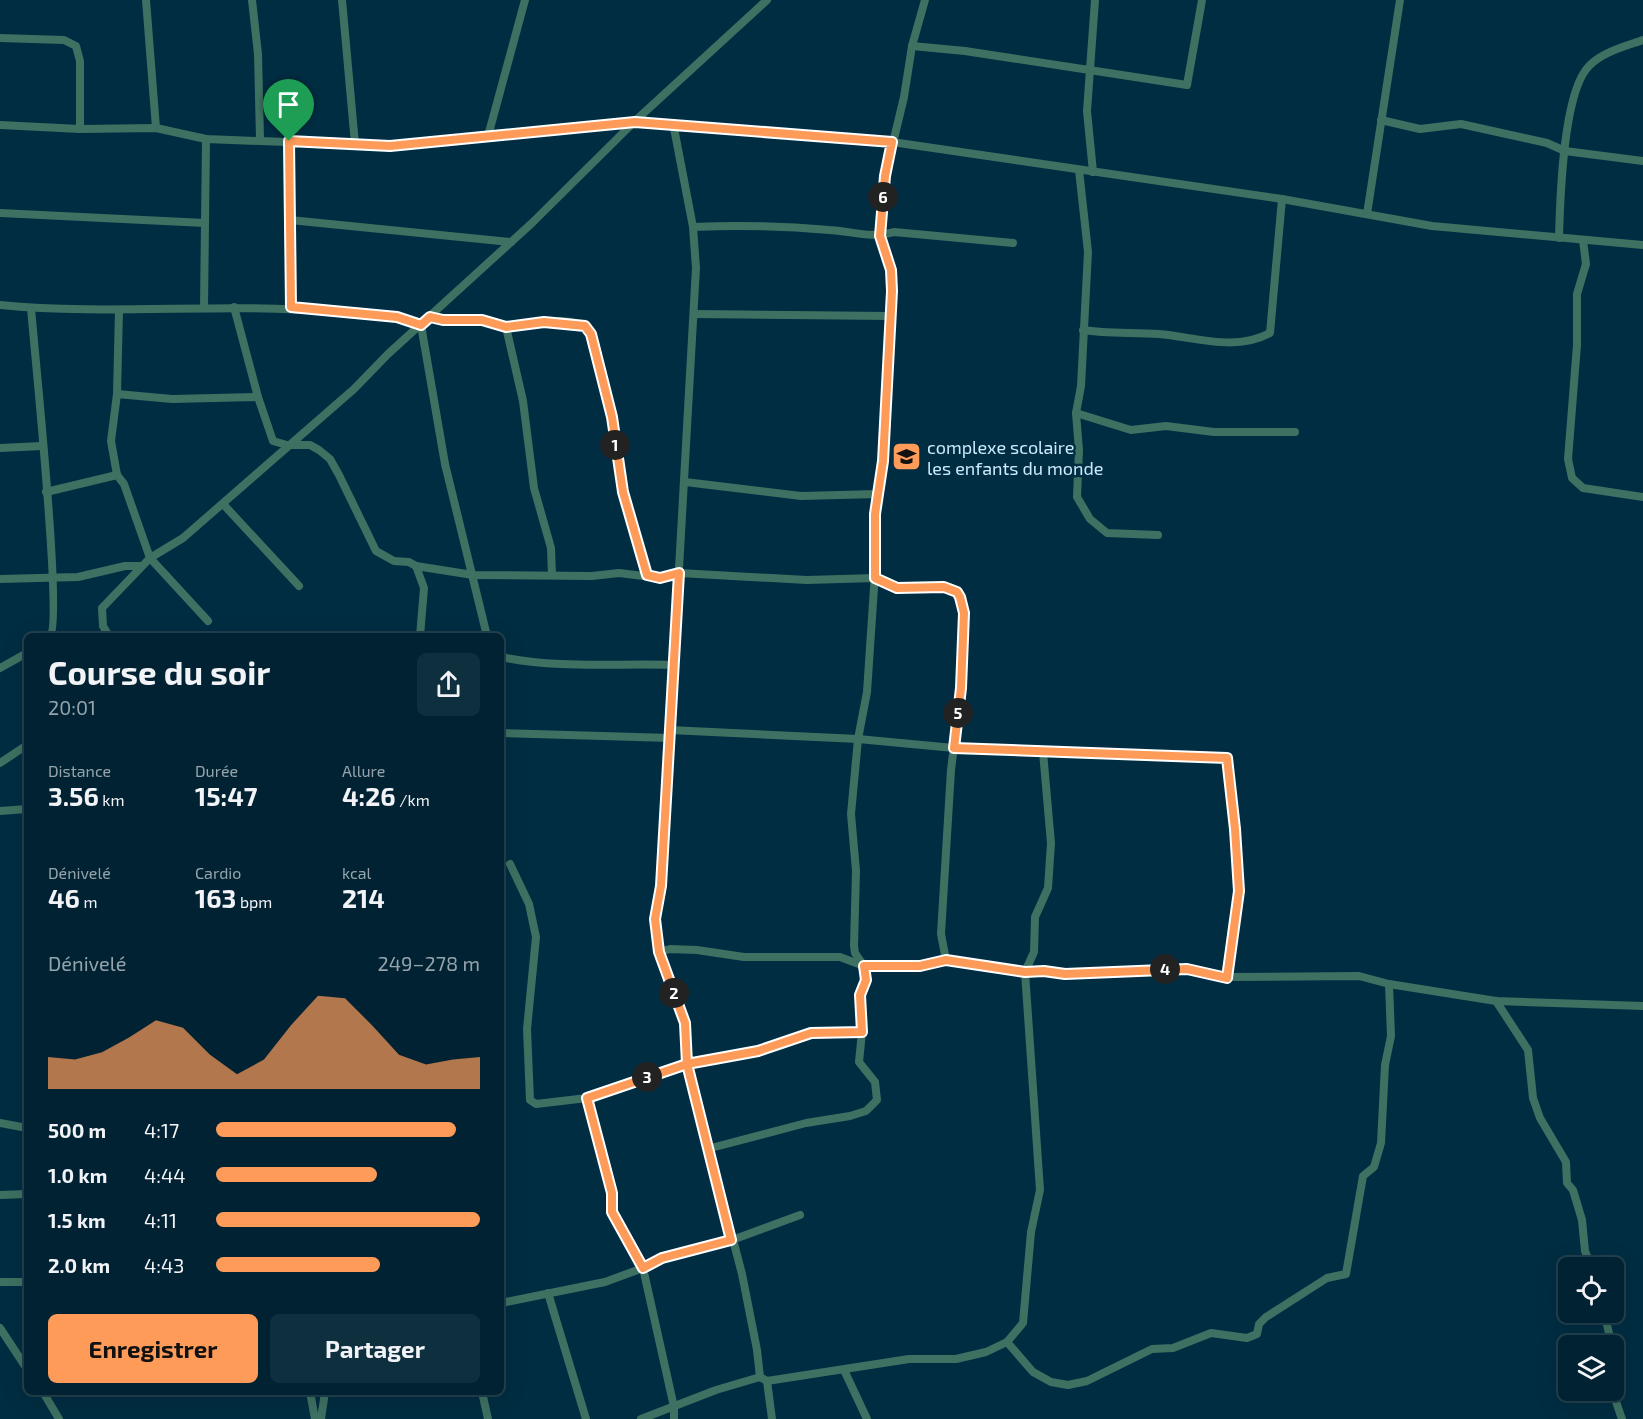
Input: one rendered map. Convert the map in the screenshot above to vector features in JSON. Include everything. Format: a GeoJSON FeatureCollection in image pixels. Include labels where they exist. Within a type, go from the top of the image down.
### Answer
{"type":"FeatureCollection","features":[{"type":"Feature","properties":{"kind":"street"},"geometry":{"type":"LineString","coordinates":[[146,0],[156,128]]}},
{"type":"Feature","properties":{"kind":"street"},"geometry":{"type":"LineString","coordinates":[[252,0],[258,54],[260,140]]}},
{"type":"Feature","properties":{"kind":"street"},"geometry":{"type":"LineString","coordinates":[[342,0],[355,144]]}},
{"type":"Feature","properties":{"kind":"street"},"geometry":{"type":"LineString","coordinates":[[488,136],[525,0]]}},
{"type":"Feature","properties":{"kind":"street"},"geometry":{"type":"LineString","coordinates":[[107,633],[103,626],[102,608],[141,566],[183,538],[354,389],[767,0]]}},
{"type":"Feature","properties":{"kind":"street"},"geometry":{"type":"LineString","coordinates":[[707,1149],[806,1123],[850,1116],[871,1108],[877,1100],[874,1082],[859,1062],[862,1032],[860,995],[866,980],[864,966],[855,953],[854,946],[856,871],[851,814],[858,739],[867,692],[875,578],[875,514],[886,429],[891,270],[880,236],[885,176],[904,97],[912,46],[925,0]]}},
{"type":"Feature","properties":{"kind":"street"},"geometry":{"type":"LineString","coordinates":[[1093,172],[1087,111],[1092,70],[1095,0]]}},
{"type":"Feature","properties":{"kind":"street"},"geometry":{"type":"LineString","coordinates":[[912,46],[1187,85],[1202,0]]}},
{"type":"Feature","properties":{"kind":"street"},"geometry":{"type":"LineString","coordinates":[[1367,214],[1400,0]]}},
{"type":"Feature","properties":{"kind":"street"},"geometry":{"type":"LineString","coordinates":[[0,38],[64,40],[76,46],[80,61],[80,129]]}},
{"type":"Feature","properties":{"kind":"street"},"geometry":{"type":"LineString","coordinates":[[1559,238],[1565,151],[1577,84],[1589,66],[1610,52],[1643,40]]}},
{"type":"Feature","properties":{"kind":"street"},"geometry":{"type":"LineString","coordinates":[[1381,120],[1420,129],[1461,124],[1547,143],[1565,151],[1643,161]]}},
{"type":"Feature","properties":{"kind":"street"},"geometry":{"type":"LineString","coordinates":[[0,125],[80,129],[156,128],[206,139],[390,146],[635,122],[673,123],[892,142],[1282,199],[1432,226],[1643,245]]}},
{"type":"Feature","properties":{"kind":"street"},"geometry":{"type":"LineString","coordinates":[[673,123],[693,227],[696,268],[661,886],[655,919],[659,952],[685,1023],[687,1064],[707,1149],[742,1274],[772,1419]]}},
{"type":"Feature","properties":{"kind":"street"},"geometry":{"type":"LineString","coordinates":[[204,308],[206,139]]}},
{"type":"Feature","properties":{"kind":"street"},"geometry":{"type":"LineString","coordinates":[[289,141],[291,307]]}},
{"type":"Feature","properties":{"kind":"street"},"geometry":{"type":"LineString","coordinates":[[1079,170],[1088,252],[1081,386],[1076,412],[1079,450],[1077,497],[1090,519],[1107,532],[1116,535],[1158,535]]}},
{"type":"Feature","properties":{"kind":"street"},"geometry":{"type":"LineString","coordinates":[[1083,330],[1104,334],[1161,334],[1232,343],[1270,333],[1282,199]]}},
{"type":"Feature","properties":{"kind":"street"},"geometry":{"type":"LineString","coordinates":[[0,213],[205,223]]}},
{"type":"Feature","properties":{"kind":"street"},"geometry":{"type":"LineString","coordinates":[[290,220],[511,242]]}},
{"type":"Feature","properties":{"kind":"street"},"geometry":{"type":"LineString","coordinates":[[693,227],[740,225],[830,230],[880,236],[894,232],[1013,243]]}},
{"type":"Feature","properties":{"kind":"street"},"geometry":{"type":"LineString","coordinates":[[1583,240],[1586,264],[1577,294],[1577,345],[1573,362],[1568,467],[1576,484],[1583,488],[1643,497]]}},
{"type":"Feature","properties":{"kind":"street"},"geometry":{"type":"LineString","coordinates":[[0,305],[119,310],[291,307],[397,317],[421,325]]}},
{"type":"Feature","properties":{"kind":"street"},"geometry":{"type":"LineString","coordinates":[[234,307],[269,435],[273,441],[287,445],[310,446],[330,459],[376,551],[393,561],[473,575],[618,573],[660,578],[679,573],[807,580],[875,578],[897,588],[944,587],[957,592],[964,613],[961,688],[954,748],[941,934],[946,960]]}},
{"type":"Feature","properties":{"kind":"street"},"geometry":{"type":"LineString","coordinates":[[31,308],[53,576],[55,625],[51,633]]}},
{"type":"Feature","properties":{"kind":"street"},"geometry":{"type":"LineString","coordinates":[[119,310],[117,394],[111,441],[117,475],[124,484],[150,558],[208,621]]}},
{"type":"Feature","properties":{"kind":"street"},"geometry":{"type":"LineString","coordinates":[[694,314],[890,316]]}},
{"type":"Feature","properties":{"kind":"street"},"geometry":{"type":"LineString","coordinates":[[430,317],[443,320],[482,320],[506,327],[562,323],[585,326],[591,334],[612,417],[623,492],[647,575]]}},
{"type":"Feature","properties":{"kind":"street"},"geometry":{"type":"LineString","coordinates":[[421,325],[445,464],[461,540],[473,575],[486,633]]}},
{"type":"Feature","properties":{"kind":"street"},"geometry":{"type":"LineString","coordinates":[[506,327],[523,401],[534,488],[551,548],[552,575]]}},
{"type":"Feature","properties":{"kind":"street"},"geometry":{"type":"LineString","coordinates":[[117,394],[172,399],[258,397]]}},
{"type":"Feature","properties":{"kind":"street"},"geometry":{"type":"LineString","coordinates":[[1076,412],[1131,430],[1166,426],[1214,432],[1295,432]]}},
{"type":"Feature","properties":{"kind":"street"},"geometry":{"type":"LineString","coordinates":[[0,448],[42,446]]}},
{"type":"Feature","properties":{"kind":"street"},"geometry":{"type":"LineString","coordinates":[[46,492],[117,475]]}},
{"type":"Feature","properties":{"kind":"street"},"geometry":{"type":"LineString","coordinates":[[685,482],[801,496],[878,494]]}},
{"type":"Feature","properties":{"kind":"street"},"geometry":{"type":"LineString","coordinates":[[223,504],[299,586]]}},
{"type":"Feature","properties":{"kind":"street"},"geometry":{"type":"LineString","coordinates":[[0,579],[78,577],[125,566],[141,566]]}},
{"type":"Feature","properties":{"kind":"street"},"geometry":{"type":"LineString","coordinates":[[416,566],[424,588],[420,633]]}},
{"type":"Feature","properties":{"kind":"street"},"geometry":{"type":"LineString","coordinates":[[0,668],[24,655]]}},
{"type":"Feature","properties":{"kind":"street"},"geometry":{"type":"LineString","coordinates":[[504,658],[530,663],[579,666],[612,663],[674,665]]}},
{"type":"Feature","properties":{"kind":"street"},"geometry":{"type":"LineString","coordinates":[[504,733],[670,734],[858,739],[954,748],[1227,758],[1239,891],[1227,978]]}},
{"type":"Feature","properties":{"kind":"street"},"geometry":{"type":"LineString","coordinates":[[0,763],[24,747]]}},
{"type":"Feature","properties":{"kind":"street"},"geometry":{"type":"LineString","coordinates":[[641,1419],[716,1390],[764,1379],[844,1370],[909,1359],[956,1359],[986,1352],[1007,1342],[1023,1323],[1031,1232],[1040,1190],[1025,972],[1034,952],[1035,917],[1048,888],[1051,843],[1042,752]]}},
{"type":"Feature","properties":{"kind":"street"},"geometry":{"type":"LineString","coordinates":[[0,811],[24,809]]}},
{"type":"Feature","properties":{"kind":"street"},"geometry":{"type":"LineString","coordinates":[[510,864],[526,896],[536,937],[527,1029],[530,1100],[536,1104],[587,1098],[687,1064],[758,1051],[811,1033],[862,1032]]}},
{"type":"Feature","properties":{"kind":"street"},"geometry":{"type":"LineString","coordinates":[[659,952],[670,949],[697,950],[744,957],[840,957],[864,966],[920,966],[946,960],[1025,972],[1044,971],[1065,974],[1187,969],[1227,978],[1359,976],[1389,984],[1496,1001],[1643,1006]]}},
{"type":"Feature","properties":{"kind":"street"},"geometry":{"type":"LineString","coordinates":[[1007,1342],[1034,1372],[1051,1382],[1078,1384],[1152,1349],[1173,1348],[1211,1333],[1247,1338],[1257,1334],[1259,1324],[1266,1317],[1328,1278],[1346,1274],[1363,1176],[1374,1167],[1381,1143],[1385,1065],[1391,1036],[1389,984]]}},
{"type":"Feature","properties":{"kind":"street"},"geometry":{"type":"LineString","coordinates":[[1496,1001],[1528,1050],[1533,1098],[1540,1118],[1566,1162],[1567,1183],[1573,1190],[1582,1220],[1587,1257]]}},
{"type":"Feature","properties":{"kind":"street"},"geometry":{"type":"LineString","coordinates":[[587,1098],[612,1193],[612,1212],[643,1268],[674,1407],[674,1419]]}},
{"type":"Feature","properties":{"kind":"street"},"geometry":{"type":"LineString","coordinates":[[0,1123],[24,1127]]}},
{"type":"Feature","properties":{"kind":"street"},"geometry":{"type":"LineString","coordinates":[[0,1195],[24,1194]]}},
{"type":"Feature","properties":{"kind":"street"},"geometry":{"type":"LineString","coordinates":[[504,1302],[605,1282],[643,1268],[662,1258],[731,1240],[800,1215]]}},
{"type":"Feature","properties":{"kind":"street"},"geometry":{"type":"LineString","coordinates":[[0,1282],[24,1282]]}},
{"type":"Feature","properties":{"kind":"street"},"geometry":{"type":"LineString","coordinates":[[548,1293],[586,1419]]}},
{"type":"Feature","properties":{"kind":"street"},"geometry":{"type":"LineString","coordinates":[[0,1328],[24,1364]]}},
{"type":"Feature","properties":{"kind":"street"},"geometry":{"type":"LineString","coordinates":[[844,1370],[867,1419]]}},
{"type":"Feature","properties":{"kind":"street"},"geometry":{"type":"LineString","coordinates":[[45,1395],[59,1419]]}},
{"type":"Feature","properties":{"kind":"street"},"geometry":{"type":"LineString","coordinates":[[311,1395],[315,1419]]}},
{"type":"Feature","properties":{"kind":"street"},"geometry":{"type":"LineString","coordinates":[[321,1419],[325,1395]]}},
{"type":"Feature","properties":{"kind":"street"},"geometry":{"type":"LineString","coordinates":[[483,1395],[488,1419]]}},
{"type":"Feature","properties":{"kind":"street"},"geometry":{"type":"LineString","coordinates":[[1615,1401],[1622,1419]]}},
{"type":"Feature","properties":{"kind":"place","name":"complexe scolaire les enfants du monde"},"geometry":{"type":"Point","coordinates":[906,457]}},
{"type":"Feature","properties":{"kind":"route"},"geometry":{"type":"LineString","coordinates":[[289,141],[291,307],[397,317],[421,325],[430,317],[443,320],[482,320],[506,327],[544,322],[585,326],[591,334],[612,417],[623,492],[647,575],[660,578],[675,576],[679,573],[661,886],[655,919],[659,952],[685,1023],[687,1064],[731,1240],[662,1258],[643,1268],[612,1212],[612,1193],[587,1098],[687,1064],[758,1051],[811,1033],[862,1032],[859,1014],[860,995],[866,980],[864,966],[920,966],[946,960],[1025,972],[1044,971],[1065,974],[1187,969],[1227,978],[1239,891],[1227,758],[954,748],[961,688],[963,603],[957,592],[944,587],[897,588],[875,578],[875,514],[886,429],[892,291],[891,270],[880,236],[887,157],[892,142],[673,123],[635,122],[390,146],[289,141]]}}]}
